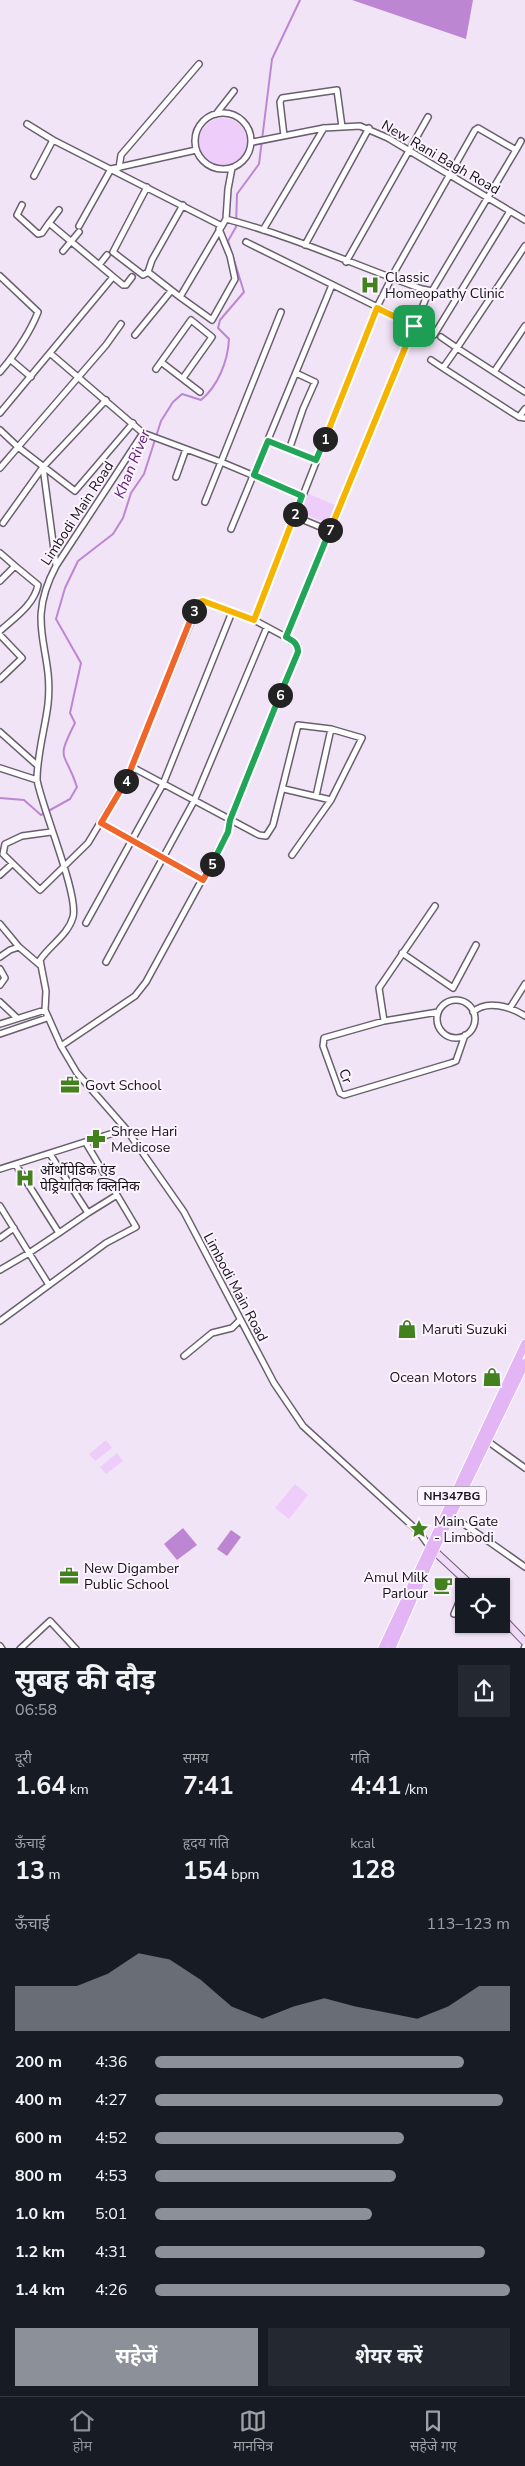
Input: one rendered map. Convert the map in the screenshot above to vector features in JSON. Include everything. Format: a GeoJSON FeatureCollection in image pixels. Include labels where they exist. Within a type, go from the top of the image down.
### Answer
{"type":"FeatureCollection","features":[{"type":"Feature","properties":{"kind":"main road","name":"NH347BG"},"geometry":{"type":"LineString","coordinates":[[391,1648],[432,1549],[450,1518],[525,1344]]}},
{"type":"Feature","properties":{"kind":"main road","name":"NH347BG"},"geometry":{"type":"LineString","coordinates":[[382,1648],[432,1549],[484,1439],[525,1363]]}},
{"type":"Feature","properties":{"kind":"street"},"geometry":{"type":"LineString","coordinates":[[119,168],[121,154],[199,64]]}},
{"type":"Feature","properties":{"kind":"street"},"geometry":{"type":"LineString","coordinates":[[284,136],[280,102],[282,98],[338,90],[342,127]]}},
{"type":"Feature","properties":{"kind":"street"},"geometry":{"type":"LineString","coordinates":[[216,114],[233,115],[242,120],[256,142],[245,159],[232,168],[223,170],[213,168],[204,163],[196,150],[195,136],[198,126],[205,119],[216,114],[234,91]]}},
{"type":"Feature","properties":{"kind":"street"},"geometry":{"type":"LineString","coordinates":[[346,262],[428,117]]}},
{"type":"Feature","properties":{"kind":"street"},"geometry":{"type":"LineString","coordinates":[[27,124],[53,140],[183,205],[221,227],[235,279],[213,319],[210,320],[148,272]]}},
{"type":"Feature","properties":{"kind":"street","name":"New Rani Bagh Road"},"geometry":{"type":"LineString","coordinates":[[256,142],[324,128],[360,126],[369,128],[525,220]]}},
{"type":"Feature","properties":{"kind":"street"},"geometry":{"type":"LineString","coordinates":[[263,230],[324,128]]}},
{"type":"Feature","properties":{"kind":"street"},"geometry":{"type":"LineString","coordinates":[[305,245],[369,128]]}},
{"type":"Feature","properties":{"kind":"street"},"geometry":{"type":"LineString","coordinates":[[254,620],[377,308],[449,174],[472,134],[478,128],[516,150]]}},
{"type":"Feature","properties":{"kind":"street"},"geometry":{"type":"LineString","coordinates":[[34,176],[53,140]]}},
{"type":"Feature","properties":{"kind":"street"},"geometry":{"type":"LineString","coordinates":[[226,220],[263,230],[305,245],[390,281],[432,291],[521,141]]}},
{"type":"Feature","properties":{"kind":"street"},"geometry":{"type":"LineString","coordinates":[[111,169],[196,150]]}},
{"type":"Feature","properties":{"kind":"street"},"geometry":{"type":"LineString","coordinates":[[180,297],[226,220],[228,189],[232,168]]}},
{"type":"Feature","properties":{"kind":"street"},"geometry":{"type":"LineString","coordinates":[[63,251],[79,229],[111,169]]}},
{"type":"Feature","properties":{"kind":"street"},"geometry":{"type":"LineString","coordinates":[[147,187],[113,252],[138,273],[143,275],[148,272],[183,205]]}},
{"type":"Feature","properties":{"kind":"street"},"geometry":{"type":"LineString","coordinates":[[22,205],[16,212],[17,216],[38,234],[42,233],[59,210]]}},
{"type":"Feature","properties":{"kind":"street"},"geometry":{"type":"LineString","coordinates":[[246,242],[430,335],[438,333],[510,211]]}},
{"type":"Feature","properties":{"kind":"street"},"geometry":{"type":"LineString","coordinates":[[49,223],[124,285],[132,277]]}},
{"type":"Feature","properties":{"kind":"street"},"geometry":{"type":"LineString","coordinates":[[443,368],[525,246]]}},
{"type":"Feature","properties":{"kind":"street"},"geometry":{"type":"LineString","coordinates":[[99,265],[107,255]]}},
{"type":"Feature","properties":{"kind":"street"},"geometry":{"type":"LineString","coordinates":[[0,276],[38,312],[31,329],[11,360],[0,372]]}},
{"type":"Feature","properties":{"kind":"street"},"geometry":{"type":"LineString","coordinates":[[0,413],[51,354],[113,277]]}},
{"type":"Feature","properties":{"kind":"street"},"geometry":{"type":"LineString","coordinates":[[231,529],[332,285]]}},
{"type":"Feature","properties":{"kind":"street"},"geometry":{"type":"LineString","coordinates":[[135,335],[171,291]]}},
{"type":"Feature","properties":{"kind":"street"},"geometry":{"type":"LineString","coordinates":[[286,637],[426,298]]}},
{"type":"Feature","properties":{"kind":"street"},"geometry":{"type":"LineString","coordinates":[[156,369],[198,310]]}},
{"type":"Feature","properties":{"kind":"street"},"geometry":{"type":"LineString","coordinates":[[205,502],[282,312]]}},
{"type":"Feature","properties":{"kind":"street"},"geometry":{"type":"LineString","coordinates":[[183,378],[212,337],[191,320]]}},
{"type":"Feature","properties":{"kind":"street"},"geometry":{"type":"LineString","coordinates":[[0,468],[106,345],[121,324]]}},
{"type":"Feature","properties":{"kind":"street"},"geometry":{"type":"LineString","coordinates":[[494,372],[525,326]]}},
{"type":"Feature","properties":{"kind":"street"},"geometry":{"type":"LineString","coordinates":[[441,337],[525,392]]}},
{"type":"Feature","properties":{"kind":"street"},"geometry":{"type":"LineString","coordinates":[[51,354],[143,433],[254,475],[302,496]]}},
{"type":"Feature","properties":{"kind":"street"},"geometry":{"type":"LineString","coordinates":[[11,360],[31,377]]}},
{"type":"Feature","properties":{"kind":"street"},"geometry":{"type":"LineString","coordinates":[[430,360],[522,418],[525,409]]}},
{"type":"Feature","properties":{"kind":"street"},"geometry":{"type":"LineString","coordinates":[[161,362],[200,392]]}},
{"type":"Feature","properties":{"kind":"street"},"geometry":{"type":"LineString","coordinates":[[289,450],[303,409],[315,382],[296,373]]}},
{"type":"Feature","properties":{"kind":"street"},"geometry":{"type":"LineString","coordinates":[[3,523],[43,468],[106,400]]}},
{"type":"Feature","properties":{"kind":"street"},"geometry":{"type":"LineString","coordinates":[[0,430],[43,468],[75,491],[133,423]]}},
{"type":"Feature","properties":{"kind":"street","name":"Limbodi Main Road"},"geometry":{"type":"LineString","coordinates":[[143,433],[46,583],[39,619],[47,676],[48,703],[37,765],[37,780],[73,902],[73,917],[68,928],[40,960],[46,990],[45,1010],[47,1018],[60,1046],[77,1074],[126,1129],[184,1212],[274,1383],[303,1426],[419,1532],[432,1549]]}},
{"type":"Feature","properties":{"kind":"street"},"geometry":{"type":"LineString","coordinates":[[268,441],[316,460]]}},
{"type":"Feature","properties":{"kind":"street"},"geometry":{"type":"LineString","coordinates":[[176,477],[186,449]]}},
{"type":"Feature","properties":{"kind":"street"},"geometry":{"type":"LineString","coordinates":[[43,468],[56,566]]}},
{"type":"Feature","properties":{"kind":"street"},"geometry":{"type":"LineString","coordinates":[[294,516],[330,531]]}},
{"type":"Feature","properties":{"kind":"street"},"geometry":{"type":"LineString","coordinates":[[0,553],[38,585],[36,593],[29,604],[0,631]]}},
{"type":"Feature","properties":{"kind":"street"},"geometry":{"type":"LineString","coordinates":[[0,581],[15,566]]}},
{"type":"Feature","properties":{"kind":"street"},"geometry":{"type":"LineString","coordinates":[[51,832],[22,836],[5,844],[3,854],[40,890],[83,848],[101,823],[132,767],[196,606],[203,601],[254,620],[295,642],[298,646],[298,652],[230,820],[223,843],[164,953],[135,996],[60,1046]]}},
{"type":"Feature","properties":{"kind":"street"},"geometry":{"type":"LineString","coordinates":[[86,923],[163,784],[232,612]]}},
{"type":"Feature","properties":{"kind":"street"},"geometry":{"type":"LineString","coordinates":[[106,962],[194,801],[267,627]]}},
{"type":"Feature","properties":{"kind":"street"},"geometry":{"type":"LineString","coordinates":[[0,635],[22,658],[0,679]]}},
{"type":"Feature","properties":{"kind":"street"},"geometry":{"type":"LineString","coordinates":[[132,767],[259,835],[266,836],[273,825],[284,789],[298,725],[360,736],[362,740],[342,775],[331,800],[292,856]]}},
{"type":"Feature","properties":{"kind":"street"},"geometry":{"type":"LineString","coordinates":[[316,796],[331,730]]}},
{"type":"Feature","properties":{"kind":"street"},"geometry":{"type":"LineString","coordinates":[[0,732],[37,765]]}},
{"type":"Feature","properties":{"kind":"street"},"geometry":{"type":"LineString","coordinates":[[0,768],[37,780]]}},
{"type":"Feature","properties":{"kind":"street"},"geometry":{"type":"LineString","coordinates":[[284,789],[331,800]]}},
{"type":"Feature","properties":{"kind":"street"},"geometry":{"type":"LineString","coordinates":[[101,823],[203,880]]}},
{"type":"Feature","properties":{"kind":"street"},"geometry":{"type":"LineString","coordinates":[[0,875],[12,864]]}},
{"type":"Feature","properties":{"kind":"street"},"geometry":{"type":"LineString","coordinates":[[384,1021],[379,988],[435,906]]}},
{"type":"Feature","properties":{"kind":"street"},"geometry":{"type":"LineString","coordinates":[[0,924],[19,947],[40,965]]}},
{"type":"Feature","properties":{"kind":"street"},"geometry":{"type":"LineString","coordinates":[[455,1000],[453,988],[476,946]]}},
{"type":"Feature","properties":{"kind":"street"},"geometry":{"type":"LineString","coordinates":[[0,957],[10,950],[19,947]]}},
{"type":"Feature","properties":{"kind":"street"},"geometry":{"type":"LineString","coordinates":[[402,953],[453,988]]}},
{"type":"Feature","properties":{"kind":"street"},"geometry":{"type":"LineString","coordinates":[[0,969],[5,978],[0,985]]}},
{"type":"Feature","properties":{"kind":"street"},"geometry":{"type":"LineString","coordinates":[[510,1008],[525,984]]}},
{"type":"Feature","properties":{"kind":"street"},"geometry":{"type":"LineString","coordinates":[[455,1000],[468,1004],[473,1012],[474,1025],[465,1036],[453,1038],[442,1032],[436,1020],[438,1012],[446,1002],[455,1000]]}},
{"type":"Feature","properties":{"kind":"street"},"geometry":{"type":"LineString","coordinates":[[0,1002],[17,1018]]}},
{"type":"Feature","properties":{"kind":"street"},"geometry":{"type":"LineString","coordinates":[[473,1012],[483,1006],[510,1008],[525,1016]]}},
{"type":"Feature","properties":{"kind":"street"},"geometry":{"type":"LineString","coordinates":[[0,1024],[45,1010]]}},
{"type":"Feature","properties":{"kind":"street","name":"Cr"},"geometry":{"type":"LineString","coordinates":[[438,1012],[384,1021],[324,1038],[323,1046],[342,1094],[451,1063],[456,1060],[465,1036]]}},
{"type":"Feature","properties":{"kind":"street"},"geometry":{"type":"LineString","coordinates":[[0,1034],[47,1018]]}},
{"type":"Feature","properties":{"kind":"street"},"geometry":{"type":"LineString","coordinates":[[0,1170],[126,1129]]}},
{"type":"Feature","properties":{"kind":"street"},"geometry":{"type":"LineString","coordinates":[[0,1321],[106,1243],[136,1227],[86,1143]]}},
{"type":"Feature","properties":{"kind":"street"},"geometry":{"type":"LineString","coordinates":[[50,1154],[88,1213]]}},
{"type":"Feature","properties":{"kind":"street"},"geometry":{"type":"LineString","coordinates":[[16,1165],[59,1233]]}},
{"type":"Feature","properties":{"kind":"street"},"geometry":{"type":"LineString","coordinates":[[0,1270],[117,1195]]}},
{"type":"Feature","properties":{"kind":"street"},"geometry":{"type":"LineString","coordinates":[[0,1206],[49,1285]]}},
{"type":"Feature","properties":{"kind":"street"},"geometry":{"type":"LineString","coordinates":[[0,1238],[14,1228]]}},
{"type":"Feature","properties":{"kind":"street"},"geometry":{"type":"LineString","coordinates":[[184,1356],[212,1332],[232,1328],[240,1320]]}},
{"type":"Feature","properties":{"kind":"street"},"geometry":{"type":"LineString","coordinates":[[484,1439],[525,1468]]}},
{"type":"Feature","properties":{"kind":"street"},"geometry":{"type":"LineString","coordinates":[[450,1518],[464,1524],[525,1567]]}},
{"type":"Feature","properties":{"kind":"street"},"geometry":{"type":"LineString","coordinates":[[432,1549],[461,1578]]}},
{"type":"Feature","properties":{"kind":"street"},"geometry":{"type":"LineString","coordinates":[[20,1648],[50,1621],[76,1648]]}},
{"type":"Feature","properties":{"kind":"street"},"geometry":{"type":"LineString","coordinates":[[510,1626],[525,1642]]}},
{"type":"Feature","properties":{"kind":"shaded area"},"geometry":{"type":"Polygon","coordinates":[[[352,0],[473,0],[466,39],[352,0]]]}},
{"type":"Feature","properties":{"kind":"shaded area"},"geometry":{"type":"Polygon","coordinates":[[[223,118],[232,120],[240,125],[245,133],[247,142],[245,151],[240,159],[232,164],[223,166],[214,164],[206,159],[201,151],[199,142],[201,133],[206,125],[214,120],[223,118]]]}},
{"type":"Feature","properties":{"kind":"shaded area"},"geometry":{"type":"Polygon","coordinates":[[[307,493],[337,506],[330,524],[299,512],[307,493]]]}},
{"type":"Feature","properties":{"kind":"shaded area"},"geometry":{"type":"Polygon","coordinates":[[[106,1440],[112,1448],[95,1461],[89,1454],[106,1440]]]}},
{"type":"Feature","properties":{"kind":"shaded area"},"geometry":{"type":"Polygon","coordinates":[[[117,1453],[123,1461],[106,1474],[100,1467],[117,1453]]]}},
{"type":"Feature","properties":{"kind":"shaded area"},"geometry":{"type":"Polygon","coordinates":[[[295,1484],[308,1495],[289,1519],[275,1508],[295,1484]]]}},
{"type":"Feature","properties":{"kind":"shaded area"},"geometry":{"type":"Polygon","coordinates":[[[183,1528],[197,1545],[177,1560],[164,1544],[183,1528]]]}},
{"type":"Feature","properties":{"kind":"shaded area"},"geometry":{"type":"Polygon","coordinates":[[[231,1530],[241,1537],[227,1556],[217,1549],[231,1530]]]}},
{"type":"Feature","properties":{"kind":"waterway","name":"Khan River"},"geometry":{"type":"LineString","coordinates":[[0,798],[24,800],[41,815],[70,799],[77,787],[64,756],[64,751],[65,744],[75,723],[70,713],[81,663],[56,619],[65,588],[78,561],[113,534],[123,518],[131,493],[144,474],[161,421],[173,402],[182,394],[201,400],[212,388],[221,372],[227,356],[229,339],[218,328],[220,320],[244,292],[228,241],[236,227],[237,194],[259,164],[272,59],[300,0]]}},
{"type":"Feature","properties":{"kind":"place","name":"Classic Homeopathy Clinic"},"geometry":{"type":"Point","coordinates":[370,285]}},
{"type":"Feature","properties":{"kind":"place","name":"Govt School"},"geometry":{"type":"Point","coordinates":[70,1085]}},
{"type":"Feature","properties":{"kind":"place","name":"Shree Hari Medicose"},"geometry":{"type":"Point","coordinates":[96,1139]}},
{"type":"Feature","properties":{"kind":"place","name":"ऑर्थोपेडिक एंड पेड्रियातिक क्लिनिक"},"geometry":{"type":"Point","coordinates":[25,1178]}},
{"type":"Feature","properties":{"kind":"place","name":"Maruti Suzuki"},"geometry":{"type":"Point","coordinates":[407,1329]}},
{"type":"Feature","properties":{"kind":"place","name":"Ocean Motors"},"geometry":{"type":"Point","coordinates":[492,1377]}},
{"type":"Feature","properties":{"kind":"place","name":"Main Gate - Limbodi"},"geometry":{"type":"Point","coordinates":[419,1529]}},
{"type":"Feature","properties":{"kind":"place","name":"New Digamber Public School"},"geometry":{"type":"Point","coordinates":[69,1576]}},
{"type":"Feature","properties":{"kind":"place","name":"Amul Milk Parlour"},"geometry":{"type":"Point","coordinates":[443,1585]}},
{"type":"Feature","properties":{"kind":"route"},"geometry":{"type":"LineString","coordinates":[[377,308],[414,326],[286,637],[295,642],[298,646],[298,652],[230,820],[228,832],[203,880],[101,823],[127,778],[199,602],[203,601],[254,620],[302,496],[254,475],[268,441],[316,460],[377,308]]}}]}
